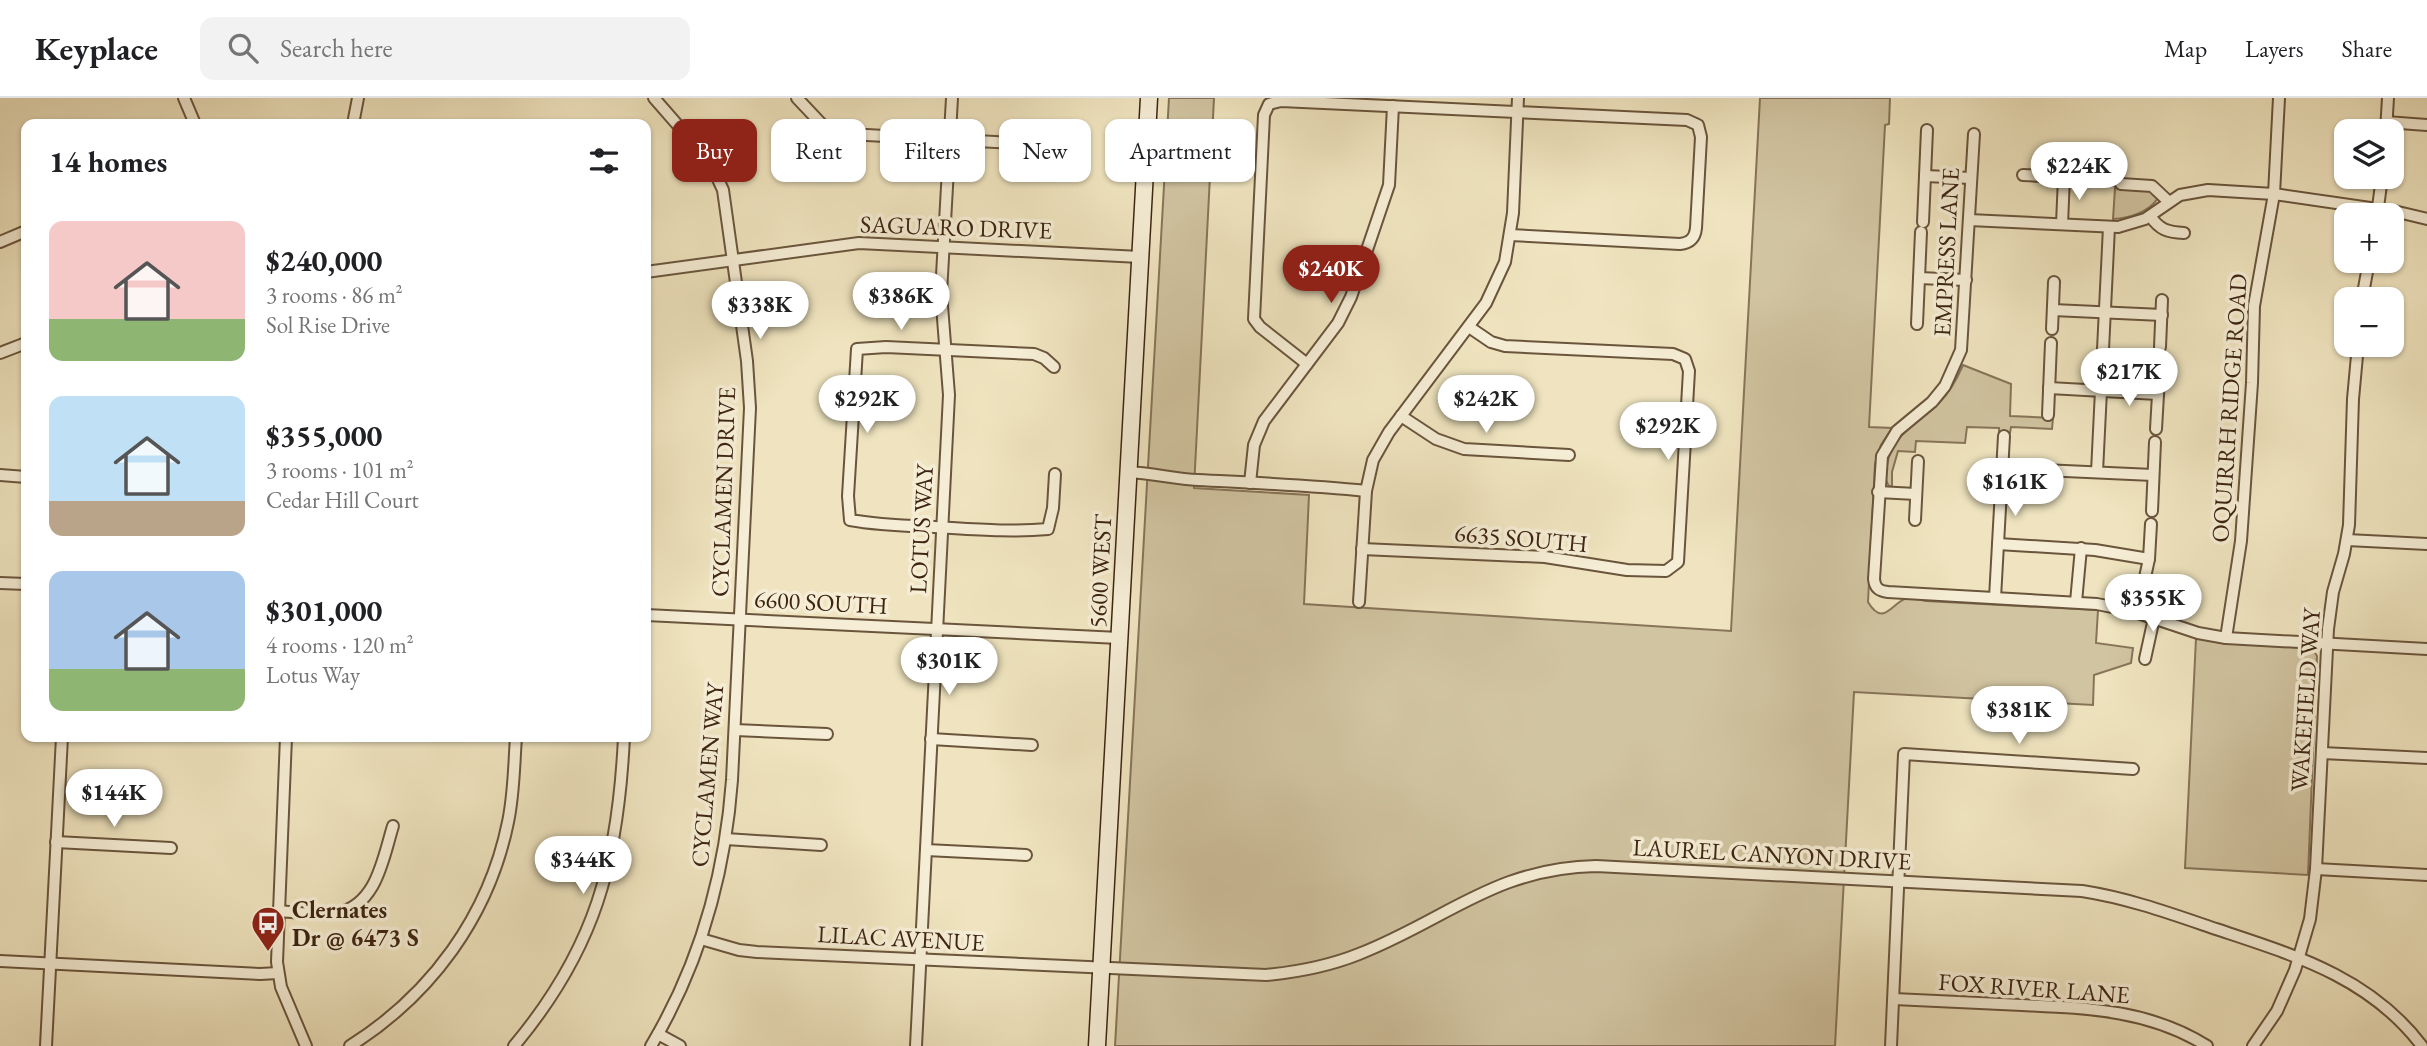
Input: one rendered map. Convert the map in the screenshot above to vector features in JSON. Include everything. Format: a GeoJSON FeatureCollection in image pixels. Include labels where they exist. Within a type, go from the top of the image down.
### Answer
{"type":"FeatureCollection","features":[{"type":"Feature","properties":{"kind":"main road","name":"5600 WEST"},"geometry":{"type":"LineString","coordinates":[[1097,1046],[1149,98]]}},
{"type":"Feature","properties":{"kind":"street"},"geometry":{"type":"LineString","coordinates":[[184,98],[193,119]]}},
{"type":"Feature","properties":{"kind":"street"},"geometry":{"type":"LineString","coordinates":[[354,119],[358,98]]}},
{"type":"Feature","properties":{"kind":"street","name":"CYCLAMEN DRIVE"},"geometry":{"type":"LineString","coordinates":[[654,98],[716,171],[725,199],[747,361],[750,408],[740,620]]}},
{"type":"Feature","properties":{"kind":"street"},"geometry":{"type":"LineString","coordinates":[[797,98],[830,133],[880,136]]}},
{"type":"Feature","properties":{"kind":"street","name":"LOTUS WAY"},"geometry":{"type":"LineString","coordinates":[[951,119],[952,98]]}},
{"type":"Feature","properties":{"kind":"street"},"geometry":{"type":"LineString","coordinates":[[1359,602],[1366,491],[1378,450],[1486,303],[1505,262],[1510,235],[1518,98]]}},
{"type":"Feature","properties":{"kind":"street","name":"OQUIRRH RIDGE ROAD"},"geometry":{"type":"LineString","coordinates":[[2225,638],[2242,529],[2254,306],[2274,194],[2279,98]]}},
{"type":"Feature","properties":{"kind":"street"},"geometry":{"type":"LineString","coordinates":[[2387,119],[2388,98]]}},
{"type":"Feature","properties":{"kind":"street"},"geometry":{"type":"LineString","coordinates":[[1307,364],[1258,326],[1254,319],[1264,115],[1269,104],[1281,101],[1686,120],[1696,123],[1699,128],[1701,137],[1696,228],[1691,240],[1680,244],[1510,235]]}},
{"type":"Feature","properties":{"kind":"street"},"geometry":{"type":"LineString","coordinates":[[1250,483],[1253,452],[1261,426],[1346,311],[1385,198],[1390,172],[1393,106]]}},
{"type":"Feature","properties":{"kind":"street"},"geometry":{"type":"LineString","coordinates":[[2404,126],[2427,125]]}},
{"type":"Feature","properties":{"kind":"street"},"geometry":{"type":"LineString","coordinates":[[1917,324],[1927,130]]}},
{"type":"Feature","properties":{"kind":"street","name":"EMPRESS LANE"},"geometry":{"type":"LineString","coordinates":[[1974,134],[1962,342],[1956,366],[1948,382],[1937,396],[1890,439],[1880,462],[1874,579],[1881,592],[1995,598]]}},
{"type":"Feature","properties":{"kind":"street"},"geometry":{"type":"LineString","coordinates":[[1925,176],[1971,178]]}},
{"type":"Feature","properties":{"kind":"street"},"geometry":{"type":"LineString","coordinates":[[2023,176],[2064,177],[2152,186],[2168,201]]}},
{"type":"Feature","properties":{"kind":"street"},"geometry":{"type":"LineString","coordinates":[[2062,225],[2064,177]]}},
{"type":"Feature","properties":{"kind":"street","name":"LOTUS WAY"},"geometry":{"type":"LineString","coordinates":[[916,1046],[949,395],[942,293],[948,182]]}},
{"type":"Feature","properties":{"kind":"street"},"geometry":{"type":"LineString","coordinates":[[1969,220],[2109,227],[2126,225],[2150,216],[2180,195],[2197,191],[2274,194],[2334,204]]}},
{"type":"Feature","properties":{"kind":"street"},"geometry":{"type":"LineString","coordinates":[[2150,216],[2165,231],[2184,233]]}},
{"type":"Feature","properties":{"kind":"street"},"geometry":{"type":"LineString","coordinates":[[2404,216],[2427,219]]}},
{"type":"Feature","properties":{"kind":"street"},"geometry":{"type":"LineString","coordinates":[[2097,472],[2109,227]]}},
{"type":"Feature","properties":{"kind":"street"},"geometry":{"type":"LineString","coordinates":[[0,242],[21,234]]}},
{"type":"Feature","properties":{"kind":"street","name":"SAGUARO DRIVE"},"geometry":{"type":"LineString","coordinates":[[651,271],[859,243],[1140,257]]}},
{"type":"Feature","properties":{"kind":"street"},"geometry":{"type":"LineString","coordinates":[[1919,278],[1966,280]]}},
{"type":"Feature","properties":{"kind":"street"},"geometry":{"type":"LineString","coordinates":[[2052,329],[2054,282]]}},
{"type":"Feature","properties":{"kind":"street"},"geometry":{"type":"LineString","coordinates":[[2160,347],[2162,300]]}},
{"type":"Feature","properties":{"kind":"street"},"geometry":{"type":"LineString","coordinates":[[2053,310],[2162,315]]}},
{"type":"Feature","properties":{"kind":"street","name":"6635 SOUTH"},"geometry":{"type":"LineString","coordinates":[[1362,549],[1545,557],[1627,569],[1666,571],[1674,566],[1679,555],[1683,490],[1689,371],[1685,359],[1673,354],[1505,346],[1491,342],[1469,327]]}},
{"type":"Feature","properties":{"kind":"street"},"geometry":{"type":"LineString","coordinates":[[2048,415],[2051,343]]}},
{"type":"Feature","properties":{"kind":"street"},"geometry":{"type":"LineString","coordinates":[[0,353],[21,345]]}},
{"type":"Feature","properties":{"kind":"street"},"geometry":{"type":"LineString","coordinates":[[1054,367],[1034,354],[886,347],[858,349],[849,520],[942,528],[1024,531],[1048,529],[1053,508],[1055,474]]}},
{"type":"Feature","properties":{"kind":"street","name":"WAKEFIELD WAY"},"geometry":{"type":"LineString","coordinates":[[2253,1046],[2277,1011],[2300,958],[2310,919],[2316,869],[2327,644],[2333,592],[2347,540],[2357,357]]}},
{"type":"Feature","properties":{"kind":"street"},"geometry":{"type":"LineString","coordinates":[[2156,429],[2160,360]]}},
{"type":"Feature","properties":{"kind":"street"},"geometry":{"type":"LineString","coordinates":[[2049,388],[2158,394]]}},
{"type":"Feature","properties":{"kind":"street"},"geometry":{"type":"LineString","coordinates":[[1401,416],[1436,439],[1464,449],[1569,455]]}},
{"type":"Feature","properties":{"kind":"street"},"geometry":{"type":"LineString","coordinates":[[2004,436],[1995,598],[2109,605],[2189,631],[2225,638],[2427,649]]}},
{"type":"Feature","properties":{"kind":"street"},"geometry":{"type":"LineString","coordinates":[[2152,511],[2155,442]]}},
{"type":"Feature","properties":{"kind":"street"},"geometry":{"type":"LineString","coordinates":[[1915,520],[1918,461]]}},
{"type":"Feature","properties":{"kind":"street"},"geometry":{"type":"LineString","coordinates":[[2002,468],[2153,475]]}},
{"type":"Feature","properties":{"kind":"street"},"geometry":{"type":"LineString","coordinates":[[1129,472],[1154,473],[1191,480],[1366,491]]}},
{"type":"Feature","properties":{"kind":"street"},"geometry":{"type":"LineString","coordinates":[[0,475],[21,477]]}},
{"type":"Feature","properties":{"kind":"street"},"geometry":{"type":"LineString","coordinates":[[1878,492],[1916,494]]}},
{"type":"Feature","properties":{"kind":"street"},"geometry":{"type":"LineString","coordinates":[[2141,591],[2149,559],[2151,524]]}},
{"type":"Feature","properties":{"kind":"street"},"geometry":{"type":"LineString","coordinates":[[2347,540],[2427,544]]}},
{"type":"Feature","properties":{"kind":"street"},"geometry":{"type":"LineString","coordinates":[[1998,544],[2081,548],[2149,559]]}},
{"type":"Feature","properties":{"kind":"street"},"geometry":{"type":"LineString","coordinates":[[2077,602],[2081,548]]}},
{"type":"Feature","properties":{"kind":"street"},"geometry":{"type":"LineString","coordinates":[[0,583],[21,584]]}},
{"type":"Feature","properties":{"kind":"street","name":"6600 SOUTH"},"geometry":{"type":"LineString","coordinates":[[651,615],[1119,638]]}},
{"type":"Feature","properties":{"kind":"street"},"geometry":{"type":"LineString","coordinates":[[2145,659],[2154,618]]}},
{"type":"Feature","properties":{"kind":"street","name":"CYCLAMEN WAY"},"geometry":{"type":"LineString","coordinates":[[651,1046],[682,988],[701,939],[717,885],[726,839],[740,620]]}},
{"type":"Feature","properties":{"kind":"street"},"geometry":{"type":"LineString","coordinates":[[735,730],[827,734]]}},
{"type":"Feature","properties":{"kind":"street"},"geometry":{"type":"LineString","coordinates":[[931,740],[1032,745]]}},
{"type":"Feature","properties":{"kind":"street"},"geometry":{"type":"LineString","coordinates":[[46,1046],[62,742]]}},
{"type":"Feature","properties":{"kind":"street"},"geometry":{"type":"LineString","coordinates":[[286,742],[277,911],[278,972],[281,987],[306,1046]]}},
{"type":"Feature","properties":{"kind":"street"},"geometry":{"type":"LineString","coordinates":[[350,1046],[393,1015],[418,992],[450,954],[476,913],[494,873],[506,832],[516,742]]}},
{"type":"Feature","properties":{"kind":"street"},"geometry":{"type":"LineString","coordinates":[[514,1046],[557,990],[588,930],[614,845],[622,788],[624,742]]}},
{"type":"Feature","properties":{"kind":"street"},"geometry":{"type":"LineString","coordinates":[[2322,753],[2427,758]]}},
{"type":"Feature","properties":{"kind":"street"},"geometry":{"type":"LineString","coordinates":[[1891,1046],[1904,754],[2133,769]]}},
{"type":"Feature","properties":{"kind":"street"},"geometry":{"type":"LineString","coordinates":[[277,911],[336,913],[358,904],[377,878],[393,826]]}},
{"type":"Feature","properties":{"kind":"street"},"geometry":{"type":"LineString","coordinates":[[726,839],[821,845]]}},
{"type":"Feature","properties":{"kind":"street"},"geometry":{"type":"LineString","coordinates":[[56,842],[171,848]]}},
{"type":"Feature","properties":{"kind":"street"},"geometry":{"type":"LineString","coordinates":[[926,850],[1026,855]]}},
{"type":"Feature","properties":{"kind":"street","name":"LAUREL CANYON DRIVE"},"geometry":{"type":"LineString","coordinates":[[1101,969],[1249,975],[1282,974],[1317,968],[1374,948],[1501,883],[1533,873],[1564,868],[1597,866],[2082,891],[2112,895],[2300,958],[2343,977],[2386,1008],[2422,1046]]}},
{"type":"Feature","properties":{"kind":"street"},"geometry":{"type":"LineString","coordinates":[[2316,869],[2427,874]]}},
{"type":"Feature","properties":{"kind":"street","name":"LILAC AVENUE"},"geometry":{"type":"LineString","coordinates":[[701,939],[748,951],[1101,969]]}},
{"type":"Feature","properties":{"kind":"street"},"geometry":{"type":"LineString","coordinates":[[0,961],[260,974],[278,972]]}},
{"type":"Feature","properties":{"kind":"street","name":"FOX RIVER LANE"},"geometry":{"type":"LineString","coordinates":[[1894,999],[2090,1008],[2128,1014],[2167,1025],[2207,1046]]}},
{"type":"Feature","properties":{"kind":"street"},"geometry":{"type":"LineString","coordinates":[[658,1034],[680,1046]]}},
{"type":"Feature","properties":{"kind":"shaded area"},"geometry":{"type":"Polygon","coordinates":[[[1169,98],[1214,98],[1213,119],[1168,119],[1169,98]]]}},
{"type":"Feature","properties":{"kind":"shaded area"},"geometry":{"type":"Polygon","coordinates":[[[1760,98],[1890,98],[1889,124],[1885,125],[1869,427],[1892,428],[1881,445],[1875,464],[1868,602],[1879,613],[1884,613],[1910,598],[2098,610],[2096,643],[2133,648],[2131,663],[2094,675],[2093,705],[1854,692],[1835,1046],[1115,1046],[1164,182],[1210,182],[1194,488],[1309,495],[1304,604],[1731,631],[1760,98]]]}},
{"type":"Feature","properties":{"kind":"shaded area"},"geometry":{"type":"Polygon","coordinates":[[[2115,188],[2151,191],[2158,198],[2150,207],[2138,213],[2113,219],[2115,188]]]}},
{"type":"Feature","properties":{"kind":"shaded area"},"geometry":{"type":"Polygon","coordinates":[[[1963,365],[2011,384],[2010,416],[2053,418],[2052,429],[2011,427],[2010,433],[1999,432],[1999,428],[1967,427],[1965,443],[1916,441],[1915,452],[1898,451],[1892,472],[1892,487],[1889,486],[1886,471],[1894,445],[1943,399],[1963,365]]]}},
{"type":"Feature","properties":{"kind":"shaded area"},"geometry":{"type":"Polygon","coordinates":[[[2196,638],[2221,643],[2307,648],[2313,650],[2317,656],[2308,875],[2185,868],[2196,638]]]}},
{"type":"Feature","properties":{"kind":"place","name":"Clernates Dr @ 6473 S"},"geometry":{"type":"Point","coordinates":[268,953]}}]}
